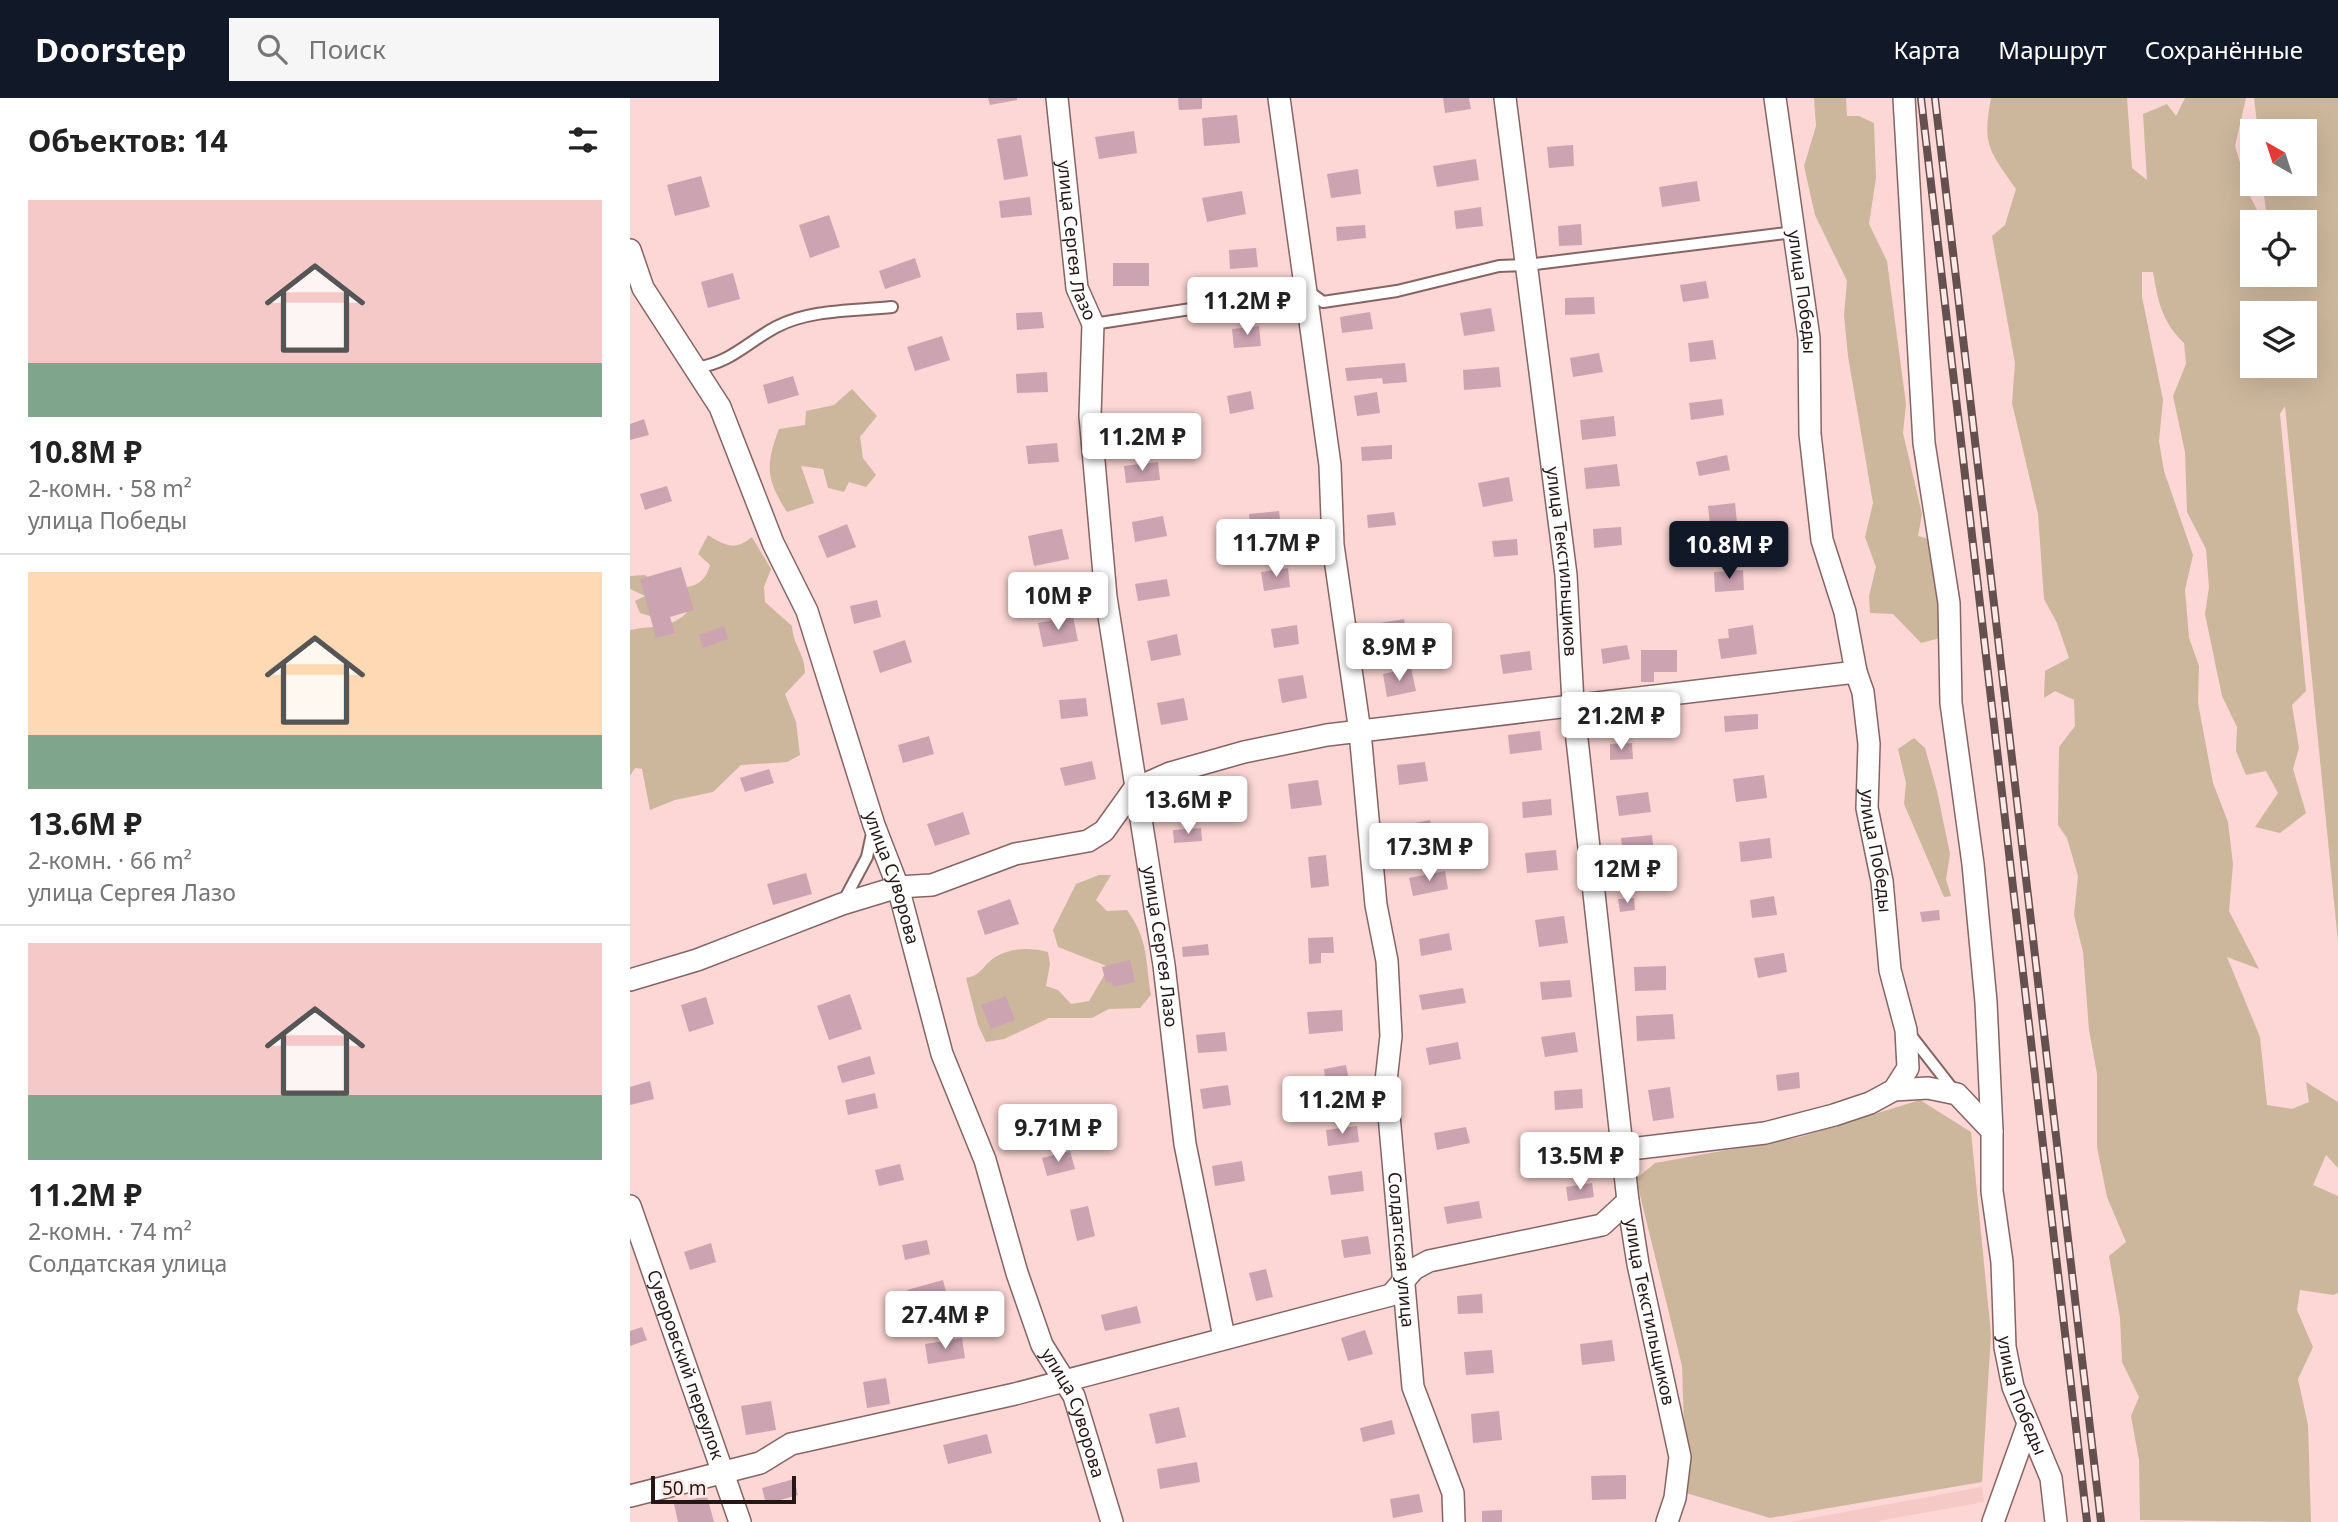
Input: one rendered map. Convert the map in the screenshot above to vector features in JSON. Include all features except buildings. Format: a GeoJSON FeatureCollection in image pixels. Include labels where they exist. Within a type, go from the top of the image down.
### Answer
{"type":"FeatureCollection","features":[{"type":"Feature","properties":{"kind":"street","name":"улица Сергея Лазо"},"geometry":{"type":"LineString","coordinates":[[1057,98],[1077,288],[1093,324],[1090,416],[1105,597],[1164,965],[1185,1144],[1224,1337]]}},
{"type":"Feature","properties":{"kind":"street","name":"Солдатская улица"},"geometry":{"type":"LineString","coordinates":[[1279,98],[1308,291],[1330,465],[1333,545],[1360,732],[1376,905],[1387,961],[1391,1000],[1386,1081],[1413,1387],[1453,1493],[1454,1522]]}},
{"type":"Feature","properties":{"kind":"street","name":"улица Текстильщиков"},"geometry":{"type":"LineString","coordinates":[[1505,98],[1566,575],[1573,703],[1628,1201],[1637,1265],[1681,1457],[1675,1498],[1667,1522]]}},
{"type":"Feature","properties":{"kind":"street","name":"улица Победы"},"geometry":{"type":"LineString","coordinates":[[1775,98],[1809,338],[1810,434],[1822,540],[1845,612],[1856,671],[1863,692],[1869,744],[1867,808],[1882,881],[1890,970],[1906,1030],[1908,1068],[1894,1090]]}},
{"type":"Feature","properties":{"kind":"street","name":"улица Победы"},"geometry":{"type":"LineString","coordinates":[[1904,98],[1924,443],[1949,603],[1951,703],[1973,864],[1986,1002],[1992,1191],[2002,1262],[2005,1347],[2013,1387],[2051,1478],[2056,1522]]}},
{"type":"Feature","properties":{"kind":"street","name":"улица Суворова"},"geometry":{"type":"LineString","coordinates":[[630,250],[643,288],[720,407],[773,543],[807,611],[874,825],[898,887],[943,1055],[985,1160],[1017,1273],[1042,1345],[1066,1379],[1078,1408],[1112,1522]]}},
{"type":"Feature","properties":{"kind":"street"},"geometry":{"type":"LineString","coordinates":[[630,980],[697,960],[842,904],[898,887],[932,885],[1015,854],[1088,841],[1104,831],[1134,789],[1170,773],[1244,752],[1327,735],[1573,703],[1856,671]]}},
{"type":"Feature","properties":{"kind":"street"},"geometry":{"type":"LineString","coordinates":[[1622,1150],[1765,1133],[1846,1111],[1894,1090],[1928,1088],[1957,1094],[1992,1131]]}},
{"type":"Feature","properties":{"kind":"street"},"geometry":{"type":"LineString","coordinates":[[630,1496],[760,1463],[791,1444],[1015,1394],[1391,1295],[1414,1269],[1429,1262],[1602,1225],[1628,1201]]}},
{"type":"Feature","properties":{"kind":"street","name":"Суворовский переулок"},"geometry":{"type":"LineString","coordinates":[[630,1206],[740,1522]]}},
{"type":"Feature","properties":{"kind":"street"},"geometry":{"type":"LineString","coordinates":[[1993,1522],[2028,1424]]}},
{"type":"Feature","properties":{"kind":"lane"},"geometry":{"type":"LineString","coordinates":[[1093,324],[1308,291],[1323,302],[1397,291],[1499,266],[1527,265],[1794,232]]}},
{"type":"Feature","properties":{"kind":"lane"},"geometry":{"type":"LineString","coordinates":[[696,368],[714,365],[736,356],[778,326],[813,314],[892,307]]}},
{"type":"Feature","properties":{"kind":"lane"},"geometry":{"type":"LineString","coordinates":[[842,904],[866,857],[874,825]]}},
{"type":"Feature","properties":{"kind":"lane"},"geometry":{"type":"LineString","coordinates":[[1906,1030],[1957,1094]]}},
{"type":"Feature","properties":{"kind":"shaded area"},"geometry":{"type":"Polygon","coordinates":[[[1814,98],[1846,98],[1847,116],[1859,116],[1874,123],[1876,178],[1869,224],[1887,261],[1906,404],[1903,433],[1922,514],[1918,536],[1933,540],[1940,638],[1921,643],[1893,614],[1870,613],[1869,596],[1876,567],[1865,537],[1873,503],[1848,356],[1844,315],[1847,281],[1815,215],[1804,166],[1816,126],[1814,98]]]}},
{"type":"Feature","properties":{"kind":"shaded area"},"geometry":{"type":"Polygon","coordinates":[[[1991,98],[2127,98],[2132,168],[2147,180],[2143,114],[2167,104],[2176,116],[2185,98],[2246,98],[2235,146],[2240,163],[2240,196],[2250,196],[2257,210],[2240,210],[2240,287],[2317,287],[2317,210],[2266,210],[2264,196],[2317,196],[2317,119],[2257,119],[2254,98],[2338,98],[2338,942],[2285,406],[2280,414],[2306,691],[2292,705],[2299,748],[2293,769],[2306,813],[2280,833],[2255,827],[2278,793],[2266,771],[2246,775],[2236,751],[2237,727],[2222,696],[2205,614],[2209,587],[2206,549],[2187,512],[2185,452],[2173,396],[2186,364],[2184,343],[2162,310],[2153,272],[2142,272],[2142,297],[2163,400],[2159,441],[2164,471],[2193,555],[2185,590],[2189,638],[2199,666],[2198,703],[2213,783],[2228,822],[2233,864],[2229,911],[2259,969],[2227,957],[2260,1037],[2267,1105],[2292,1109],[2309,1102],[2306,1082],[2338,1102],[2338,1168],[2326,1155],[2313,1185],[2338,1196],[2338,1293],[2333,1295],[2300,1290],[2297,1310],[2313,1347],[2298,1379],[2308,1425],[2311,1522],[2140,1520],[2139,1460],[2131,1416],[2139,1397],[2122,1362],[2120,1318],[2109,1256],[2126,1242],[2107,1197],[2097,1147],[2097,1074],[2089,1030],[2083,952],[2074,915],[2078,876],[2067,838],[2058,825],[2059,747],[2075,726],[2074,700],[2055,691],[2044,698],[2045,671],[2069,658],[2057,623],[2044,599],[2038,514],[2012,403],[2015,363],[1992,236],[2005,225],[2016,189],[1994,156],[1987,127],[1991,98]]]}},
{"type":"Feature","properties":{"kind":"shaded area"},"geometry":{"type":"Polygon","coordinates":[[[852,389],[877,416],[860,437],[863,458],[876,475],[866,487],[849,482],[844,492],[828,488],[823,469],[801,466],[814,503],[787,512],[775,490],[770,472],[771,453],[779,429],[805,425],[806,411],[834,405],[852,389]]]}},
{"type":"Feature","properties":{"kind":"shaded area"},"geometry":{"type":"Polygon","coordinates":[[[708,535],[730,545],[740,544],[752,537],[771,569],[764,587],[765,602],[792,626],[804,666],[805,673],[785,694],[796,722],[800,755],[787,762],[741,765],[713,792],[675,800],[650,810],[642,769],[635,768],[630,776],[630,630],[669,624],[689,610],[657,618],[640,613],[635,601],[645,596],[630,589],[630,576],[645,575],[663,589],[698,583],[710,565],[698,554],[708,535]]]}},
{"type":"Feature","properties":{"kind":"shaded area"},"geometry":{"type":"Polygon","coordinates":[[[1914,738],[1925,748],[1937,791],[1950,854],[1946,879],[1951,896],[1944,897],[1904,804],[1906,783],[1898,749],[1914,738]]]}},
{"type":"Feature","properties":{"kind":"shaded area"},"geometry":{"type":"Polygon","coordinates":[[[1099,875],[1111,875],[1096,900],[1107,911],[1127,910],[1139,931],[1145,951],[1151,995],[1140,1008],[1109,1009],[1092,1018],[1049,1018],[1004,1039],[986,1042],[978,1025],[966,978],[980,972],[992,959],[1003,953],[1022,949],[1048,952],[1050,964],[1046,986],[1058,990],[1071,1004],[1089,1001],[1109,967],[1058,947],[1053,930],[1076,884],[1099,875]]]}},
{"type":"Feature","properties":{"kind":"shaded area"},"geometry":{"type":"Polygon","coordinates":[[[1920,1100],[1971,1132],[1991,1334],[1982,1482],[1770,1518],[1686,1493],[1682,1366],[1636,1179],[1655,1163],[1800,1137],[1920,1100]]]}},
{"type":"Feature","properties":{"kind":"shaded area"},"geometry":{"type":"Polygon","coordinates":[[[1982,1487],[1984,1502],[1873,1522],[1790,1522],[1982,1487]]]}},
{"type":"Feature","properties":{"kind":"railway"},"geometry":{"type":"LineString","coordinates":[[1921,98],[2087,1522]]}},
{"type":"Feature","properties":{"kind":"railway"},"geometry":{"type":"LineString","coordinates":[[1935,98],[2101,1522]]}}]}
